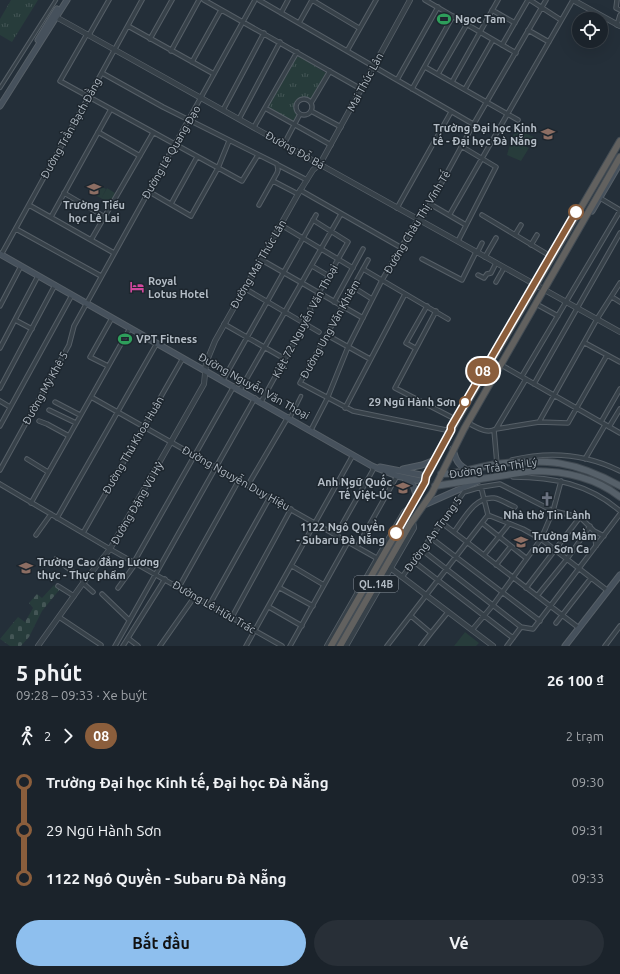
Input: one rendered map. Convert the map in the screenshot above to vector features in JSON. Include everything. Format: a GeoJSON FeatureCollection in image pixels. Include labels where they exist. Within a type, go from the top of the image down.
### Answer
{"type":"FeatureCollection","features":[{"type":"Feature","properties":{"kind":"highway"},"geometry":{"type":"LineString","coordinates":[[534,286],[620,141]]}},
{"type":"Feature","properties":{"kind":"highway"},"geometry":{"type":"LineString","coordinates":[[426,479],[435,486],[464,429],[599,198],[620,157]]}},
{"type":"Feature","properties":{"kind":"highway","name":"QL.14B"},"geometry":{"type":"LineString","coordinates":[[331,646],[379,559],[417,498],[456,419],[534,286]]}},
{"type":"Feature","properties":{"kind":"highway"},"geometry":{"type":"LineString","coordinates":[[426,479],[441,474]]}},
{"type":"Feature","properties":{"kind":"highway","name":"QL.14B"},"geometry":{"type":"LineString","coordinates":[[340,646],[389,567],[413,522],[435,486]]}},
{"type":"Feature","properties":{"kind":"main road"},"geometry":{"type":"LineString","coordinates":[[0,106],[55,16],[63,0]]}},
{"type":"Feature","properties":{"kind":"main road"},"geometry":{"type":"LineString","coordinates":[[0,99],[67,0]]}},
{"type":"Feature","properties":{"kind":"main road"},"geometry":{"type":"LineString","coordinates":[[589,192],[620,136]]}},
{"type":"Feature","properties":{"kind":"main road"},"geometry":{"type":"LineString","coordinates":[[599,198],[620,163]]}},
{"type":"Feature","properties":{"kind":"main road","name":"Đường Nguyễn Văn Thoại"},"geometry":{"type":"LineString","coordinates":[[0,255],[234,386],[372,466],[397,476],[426,479]]}},
{"type":"Feature","properties":{"kind":"main road"},"geometry":{"type":"LineString","coordinates":[[534,286],[551,256]]}},
{"type":"Feature","properties":{"kind":"main road"},"geometry":{"type":"LineString","coordinates":[[464,429],[470,424],[545,291]]}},
{"type":"Feature","properties":{"kind":"main road"},"geometry":{"type":"LineString","coordinates":[[453,449],[456,461],[460,466],[469,471]]}},
{"type":"Feature","properties":{"kind":"main road"},"geometry":{"type":"LineString","coordinates":[[401,470],[435,460]]}},
{"type":"Feature","properties":{"kind":"main road","name":"Đường Trần Thị Lý"},"geometry":{"type":"LineString","coordinates":[[441,474],[469,471],[496,464],[548,461],[590,471],[620,486]]}},
{"type":"Feature","properties":{"kind":"main road","name":"Đường Nguyễn Văn Thoại"},"geometry":{"type":"LineString","coordinates":[[372,466],[401,470],[426,479]]}},
{"type":"Feature","properties":{"kind":"main road","name":"Đường Trần Thị Lý"},"geometry":{"type":"LineString","coordinates":[[435,486],[533,470],[555,471],[591,480],[620,497]]}},
{"type":"Feature","properties":{"kind":"main road"},"geometry":{"type":"LineString","coordinates":[[403,477],[412,485],[417,498]]}},
{"type":"Feature","properties":{"kind":"main road"},"geometry":{"type":"LineString","coordinates":[[424,505],[488,477]]}},
{"type":"Feature","properties":{"kind":"main road"},"geometry":{"type":"LineString","coordinates":[[565,646],[620,575]]}},
{"type":"Feature","properties":{"kind":"street"},"geometry":{"type":"LineString","coordinates":[[0,88],[56,0]]}},
{"type":"Feature","properties":{"kind":"street"},"geometry":{"type":"LineString","coordinates":[[109,0],[60,81],[242,181],[258,155]]}},
{"type":"Feature","properties":{"kind":"street","name":"Đường Trần Bạch Đằng"},"geometry":{"type":"LineString","coordinates":[[0,255],[142,0]]}},
{"type":"Feature","properties":{"kind":"street"},"geometry":{"type":"LineString","coordinates":[[150,39],[172,0]]}},
{"type":"Feature","properties":{"kind":"street"},"geometry":{"type":"LineString","coordinates":[[171,51],[199,0]]}},
{"type":"Feature","properties":{"kind":"street"},"geometry":{"type":"LineString","coordinates":[[204,0],[280,42],[361,90]]}},
{"type":"Feature","properties":{"kind":"street","name":"Đường Lê Quang Đạo"},"geometry":{"type":"LineString","coordinates":[[87,304],[255,0]]}},
{"type":"Feature","properties":{"kind":"street"},"geometry":{"type":"LineString","coordinates":[[259,0],[474,124]]}},
{"type":"Feature","properties":{"kind":"street"},"geometry":{"type":"LineString","coordinates":[[281,13],[288,0]]}},
{"type":"Feature","properties":{"kind":"street"},"geometry":{"type":"LineString","coordinates":[[299,23],[312,0],[359,28]]}},
{"type":"Feature","properties":{"kind":"street"},"geometry":{"type":"LineString","coordinates":[[347,51],[376,0]]}},
{"type":"Feature","properties":{"kind":"street","name":"Mai Thúc Lân"},"geometry":{"type":"LineString","coordinates":[[320,164],[410,0]]}},
{"type":"Feature","properties":{"kind":"street"},"geometry":{"type":"LineString","coordinates":[[425,0],[516,53]]}},
{"type":"Feature","properties":{"kind":"street"},"geometry":{"type":"LineString","coordinates":[[452,82],[498,0]]}},
{"type":"Feature","properties":{"kind":"street"},"geometry":{"type":"LineString","coordinates":[[502,45],[529,0],[561,20]]}},
{"type":"Feature","properties":{"kind":"street","name":"Đường Châu Thị Vĩnh Tế"},"geometry":{"type":"LineString","coordinates":[[311,430],[327,399],[348,347],[400,247],[424,215],[461,146],[546,0]]}},
{"type":"Feature","properties":{"kind":"street"},"geometry":{"type":"LineString","coordinates":[[450,214],[573,0],[619,26],[620,15]]}},
{"type":"Feature","properties":{"kind":"street"},"geometry":{"type":"LineString","coordinates":[[618,0],[616,8],[620,10]]}},
{"type":"Feature","properties":{"kind":"street"},"geometry":{"type":"LineString","coordinates":[[397,80],[438,7]]}},
{"type":"Feature","properties":{"kind":"street"},"geometry":{"type":"LineString","coordinates":[[192,62],[221,10]]}},
{"type":"Feature","properties":{"kind":"street"},"geometry":{"type":"LineString","coordinates":[[492,10],[515,23]]}},
{"type":"Feature","properties":{"kind":"street","name":"Đường Đỗ Bá"},"geometry":{"type":"LineString","coordinates":[[55,16],[458,241],[534,286],[578,308],[620,332]]}},
{"type":"Feature","properties":{"kind":"street"},"geometry":{"type":"LineString","coordinates":[[412,89],[453,16]]}},
{"type":"Feature","properties":{"kind":"street"},"geometry":{"type":"LineString","coordinates":[[438,74],[467,24]]}},
{"type":"Feature","properties":{"kind":"street"},"geometry":{"type":"LineString","coordinates":[[128,26],[214,74]]}},
{"type":"Feature","properties":{"kind":"street"},"geometry":{"type":"LineString","coordinates":[[528,30],[549,42]]}},
{"type":"Feature","properties":{"kind":"street"},"geometry":{"type":"LineString","coordinates":[[223,110],[264,34]]}},
{"type":"Feature","properties":{"kind":"street"},"geometry":{"type":"LineString","coordinates":[[465,89],[494,40]]}},
{"type":"Feature","properties":{"kind":"street"},"geometry":{"type":"LineString","coordinates":[[239,119],[280,42]]}},
{"type":"Feature","properties":{"kind":"street"},"geometry":{"type":"LineString","coordinates":[[254,127],[297,52]]}},
{"type":"Feature","properties":{"kind":"street"},"geometry":{"type":"LineString","coordinates":[[425,67],[518,120]]}},
{"type":"Feature","properties":{"kind":"street"},"geometry":{"type":"LineString","coordinates":[[312,111],[311,103],[330,71]]}},
{"type":"Feature","properties":{"kind":"street"},"geometry":{"type":"LineString","coordinates":[[102,74],[306,180]]}},
{"type":"Feature","properties":{"kind":"street"},"geometry":{"type":"LineString","coordinates":[[311,103],[304,99],[300,101],[296,108],[300,114],[308,115],[312,111]]}},
{"type":"Feature","properties":{"kind":"street"},"geometry":{"type":"LineString","coordinates":[[265,108],[331,145]]}},
{"type":"Feature","properties":{"kind":"street"},"geometry":{"type":"LineString","coordinates":[[51,217],[111,109]]}},
{"type":"Feature","properties":{"kind":"street"},"geometry":{"type":"LineString","coordinates":[[312,111],[340,127]]}},
{"type":"Feature","properties":{"kind":"street"},"geometry":{"type":"LineString","coordinates":[[397,208],[451,112]]}},
{"type":"Feature","properties":{"kind":"street"},"geometry":{"type":"LineString","coordinates":[[284,144],[300,114]]}},
{"type":"Feature","properties":{"kind":"street"},"geometry":{"type":"LineString","coordinates":[[98,132],[140,156]]}},
{"type":"Feature","properties":{"kind":"street"},"geometry":{"type":"LineString","coordinates":[[91,240],[153,133]]}},
{"type":"Feature","properties":{"kind":"street"},"geometry":{"type":"LineString","coordinates":[[148,192],[191,216],[218,168],[229,141]]}},
{"type":"Feature","properties":{"kind":"street"},"geometry":{"type":"LineString","coordinates":[[458,241],[496,167],[461,146]]}},
{"type":"Feature","properties":{"kind":"street"},"geometry":{"type":"LineString","coordinates":[[171,204],[197,157]]}},
{"type":"Feature","properties":{"kind":"street"},"geometry":{"type":"LineString","coordinates":[[259,205],[278,170],[277,164]]}},
{"type":"Feature","properties":{"kind":"street","name":"Đường Mai Thúc Lân"},"geometry":{"type":"LineString","coordinates":[[205,370],[213,345],[260,259],[306,180],[313,170],[320,164]]}},
{"type":"Feature","properties":{"kind":"street"},"geometry":{"type":"LineString","coordinates":[[273,181],[299,192],[400,247]]}},
{"type":"Feature","properties":{"kind":"street"},"geometry":{"type":"LineString","coordinates":[[64,193],[105,217]]}},
{"type":"Feature","properties":{"kind":"street"},"geometry":{"type":"LineString","coordinates":[[522,376],[620,211],[599,198]]}},
{"type":"Feature","properties":{"kind":"street"},"geometry":{"type":"LineString","coordinates":[[430,204],[450,214],[466,225]]}},
{"type":"Feature","properties":{"kind":"street"},"geometry":{"type":"LineString","coordinates":[[29,205],[114,253]]}},
{"type":"Feature","properties":{"kind":"street"},"geometry":{"type":"LineString","coordinates":[[240,390],[341,214]]}},
{"type":"Feature","properties":{"kind":"street"},"geometry":{"type":"LineString","coordinates":[[222,380],[316,215]]}},
{"type":"Feature","properties":{"kind":"street"},"geometry":{"type":"LineString","coordinates":[[482,215],[551,256]]}},
{"type":"Feature","properties":{"kind":"street"},"geometry":{"type":"LineString","coordinates":[[313,220],[332,231]]}},
{"type":"Feature","properties":{"kind":"street"},"geometry":{"type":"LineString","coordinates":[[281,225],[322,248],[352,268]]}},
{"type":"Feature","properties":{"kind":"street"},"geometry":{"type":"LineString","coordinates":[[515,235],[521,225]]}},
{"type":"Feature","properties":{"kind":"street"},"geometry":{"type":"LineString","coordinates":[[16,228],[102,276]]}},
{"type":"Feature","properties":{"kind":"street","name":"Kiệt 72 Nguyễn Văn Thoại"},"geometry":{"type":"LineString","coordinates":[[261,402],[305,324],[311,312],[310,308],[348,240],[332,231]]}},
{"type":"Feature","properties":{"kind":"street"},"geometry":{"type":"LineString","coordinates":[[534,384],[620,233]]}},
{"type":"Feature","properties":{"kind":"street"},"geometry":{"type":"LineString","coordinates":[[531,245],[537,235]]}},
{"type":"Feature","properties":{"kind":"street"},"geometry":{"type":"LineString","coordinates":[[485,257],[496,238]]}},
{"type":"Feature","properties":{"kind":"street"},"geometry":{"type":"LineString","coordinates":[[422,259],[462,280],[482,242]]}},
{"type":"Feature","properties":{"kind":"street"},"geometry":{"type":"LineString","coordinates":[[334,302],[363,249]]}},
{"type":"Feature","properties":{"kind":"street"},"geometry":{"type":"LineString","coordinates":[[260,259],[363,318]]}},
{"type":"Feature","properties":{"kind":"street","name":"Đường Ung Văn Khiêm"},"geometry":{"type":"LineString","coordinates":[[368,260],[300,383],[353,412],[451,430]]}},
{"type":"Feature","properties":{"kind":"street"},"geometry":{"type":"LineString","coordinates":[[478,275],[484,278],[486,274],[490,273],[496,264]]}},
{"type":"Feature","properties":{"kind":"street"},"geometry":{"type":"LineString","coordinates":[[0,306],[21,266]]}},
{"type":"Feature","properties":{"kind":"street"},"geometry":{"type":"LineString","coordinates":[[312,266],[329,276]]}},
{"type":"Feature","properties":{"kind":"street"},"geometry":{"type":"LineString","coordinates":[[496,282],[504,268]]}},
{"type":"Feature","properties":{"kind":"street"},"geometry":{"type":"LineString","coordinates":[[363,269],[448,319]]}},
{"type":"Feature","properties":{"kind":"street"},"geometry":{"type":"LineString","coordinates":[[0,348],[38,276]]}},
{"type":"Feature","properties":{"kind":"street"},"geometry":{"type":"LineString","coordinates":[[539,422],[585,343],[597,319],[620,282]]}},
{"type":"Feature","properties":{"kind":"street"},"geometry":{"type":"LineString","coordinates":[[0,388],[55,285]]}},
{"type":"Feature","properties":{"kind":"street"},"geometry":{"type":"LineString","coordinates":[[352,287],[372,299]]}},
{"type":"Feature","properties":{"kind":"street"},"geometry":{"type":"LineString","coordinates":[[244,288],[268,300],[284,312],[320,332]]}},
{"type":"Feature","properties":{"kind":"street"},"geometry":{"type":"LineString","coordinates":[[345,408],[406,294]]}},
{"type":"Feature","properties":{"kind":"street"},"geometry":{"type":"LineString","coordinates":[[0,426],[72,295]]}},
{"type":"Feature","properties":{"kind":"street"},"geometry":{"type":"LineString","coordinates":[[612,297],[620,302]]}},
{"type":"Feature","properties":{"kind":"street","name":"Đường Mỹ Khê 5"},"geometry":{"type":"LineString","coordinates":[[0,470],[68,345],[74,326],[87,304]]}},
{"type":"Feature","properties":{"kind":"street"},"geometry":{"type":"LineString","coordinates":[[538,305],[558,316]]}},
{"type":"Feature","properties":{"kind":"street"},"geometry":{"type":"LineString","coordinates":[[415,348],[406,343],[427,306]]}},
{"type":"Feature","properties":{"kind":"street"},"geometry":{"type":"LineString","coordinates":[[436,311],[395,388],[456,419]]}},
{"type":"Feature","properties":{"kind":"street"},"geometry":{"type":"LineString","coordinates":[[108,366],[90,356],[112,318]]}},
{"type":"Feature","properties":{"kind":"street"},"geometry":{"type":"LineString","coordinates":[[15,320],[32,329]]}},
{"type":"Feature","properties":{"kind":"street"},"geometry":{"type":"LineString","coordinates":[[224,324],[285,359]]}},
{"type":"Feature","properties":{"kind":"street"},"geometry":{"type":"LineString","coordinates":[[31,503],[130,328]]}},
{"type":"Feature","properties":{"kind":"street"},"geometry":{"type":"LineString","coordinates":[[327,335],[370,359]]}},
{"type":"Feature","properties":{"kind":"street"},"geometry":{"type":"LineString","coordinates":[[57,518],[157,343]]}},
{"type":"Feature","properties":{"kind":"street"},"geometry":{"type":"LineString","coordinates":[[585,343],[620,362]]}},
{"type":"Feature","properties":{"kind":"street"},"geometry":{"type":"LineString","coordinates":[[470,424],[482,430],[539,422],[568,423],[607,355]]}},
{"type":"Feature","properties":{"kind":"street","name":"Đường Thủ Khoa Huân"},"geometry":{"type":"LineString","coordinates":[[83,533],[183,358]]}},
{"type":"Feature","properties":{"kind":"street"},"geometry":{"type":"LineString","coordinates":[[503,366],[620,433]]}},
{"type":"Feature","properties":{"kind":"street","name":"Đường Đặng Vũ Hỷ"},"geometry":{"type":"LineString","coordinates":[[38,646],[84,582],[110,549],[204,384],[205,370]]}},
{"type":"Feature","properties":{"kind":"street"},"geometry":{"type":"LineString","coordinates":[[204,384],[213,375]]}},
{"type":"Feature","properties":{"kind":"street"},"geometry":{"type":"LineString","coordinates":[[526,379],[495,429],[496,464],[528,456],[550,454],[585,459],[620,471]]}},
{"type":"Feature","properties":{"kind":"street"},"geometry":{"type":"LineString","coordinates":[[118,588],[135,563],[234,386]]}},
{"type":"Feature","properties":{"kind":"street"},"geometry":{"type":"LineString","coordinates":[[601,422],[620,389]]}},
{"type":"Feature","properties":{"kind":"street","name":"Đường Nguyễn Duy Hiệu"},"geometry":{"type":"LineString","coordinates":[[91,396],[379,559]]}},
{"type":"Feature","properties":{"kind":"street"},"geometry":{"type":"LineString","coordinates":[[248,485],[301,396]]}},
{"type":"Feature","properties":{"kind":"street"},"geometry":{"type":"LineString","coordinates":[[115,646],[255,398]]}},
{"type":"Feature","properties":{"kind":"street"},"geometry":{"type":"LineString","coordinates":[[0,401],[10,407]]}},
{"type":"Feature","properties":{"kind":"street"},"geometry":{"type":"LineString","coordinates":[[55,402],[80,415]]}},
{"type":"Feature","properties":{"kind":"street"},"geometry":{"type":"LineString","coordinates":[[585,459],[620,409]]}},
{"type":"Feature","properties":{"kind":"street"},"geometry":{"type":"LineString","coordinates":[[49,410],[76,423]]}},
{"type":"Feature","properties":{"kind":"street"},"geometry":{"type":"LineString","coordinates":[[39,421],[48,424],[69,436]]}},
{"type":"Feature","properties":{"kind":"street"},"geometry":{"type":"LineString","coordinates":[[246,646],[354,455]]}},
{"type":"Feature","properties":{"kind":"street"},"geometry":{"type":"LineString","coordinates":[[27,459],[48,472]]}},
{"type":"Feature","properties":{"kind":"street"},"geometry":{"type":"LineString","coordinates":[[336,535],[373,470],[372,466]]}},
{"type":"Feature","properties":{"kind":"street"},"geometry":{"type":"LineString","coordinates":[[357,547],[397,476]]}},
{"type":"Feature","properties":{"kind":"street"},"geometry":{"type":"LineString","coordinates":[[422,550],[521,627],[533,628],[540,621],[549,606],[604,536],[620,512],[589,490],[561,481],[537,477],[488,477]]}},
{"type":"Feature","properties":{"kind":"street"},"geometry":{"type":"LineString","coordinates":[[179,587],[239,480]]}},
{"type":"Feature","properties":{"kind":"street"},"geometry":{"type":"LineString","coordinates":[[472,630],[503,593],[526,558],[541,539],[553,511],[561,481]]}},
{"type":"Feature","properties":{"kind":"street","name":"Đường Lê Hữu Trác"},"geometry":{"type":"LineString","coordinates":[[0,484],[110,549],[210,604],[282,646]]}},
{"type":"Feature","properties":{"kind":"street","name":"Đường An Trung 5"},"geometry":{"type":"LineString","coordinates":[[402,577],[464,492],[500,484],[553,511],[580,517]]}},
{"type":"Feature","properties":{"kind":"street"},"geometry":{"type":"LineString","coordinates":[[388,646],[488,515],[481,487]]}},
{"type":"Feature","properties":{"kind":"street"},"geometry":{"type":"LineString","coordinates":[[210,604],[270,497]]}},
{"type":"Feature","properties":{"kind":"street"},"geometry":{"type":"LineString","coordinates":[[454,532],[474,506],[480,501],[493,498],[515,507]]}},
{"type":"Feature","properties":{"kind":"street"},"geometry":{"type":"LineString","coordinates":[[232,617],[292,509]]}},
{"type":"Feature","properties":{"kind":"street"},"geometry":{"type":"LineString","coordinates":[[36,535],[51,514]]}},
{"type":"Feature","properties":{"kind":"street"},"geometry":{"type":"LineString","coordinates":[[488,515],[541,539],[608,591]]}},
{"type":"Feature","properties":{"kind":"street"},"geometry":{"type":"LineString","coordinates":[[526,588],[556,551],[580,517],[594,531],[604,536]]}},
{"type":"Feature","properties":{"kind":"street"},"geometry":{"type":"LineString","coordinates":[[442,522],[579,628]]}},
{"type":"Feature","properties":{"kind":"street"},"geometry":{"type":"LineString","coordinates":[[482,523],[526,558]]}},
{"type":"Feature","properties":{"kind":"street"},"geometry":{"type":"LineString","coordinates":[[484,555],[509,524]]}},
{"type":"Feature","properties":{"kind":"street"},"geometry":{"type":"LineString","coordinates":[[537,596],[567,559],[590,526]]}},
{"type":"Feature","properties":{"kind":"street"},"geometry":{"type":"LineString","coordinates":[[594,531],[596,546]]}},
{"type":"Feature","properties":{"kind":"street"},"geometry":{"type":"LineString","coordinates":[[431,538],[540,621]]}},
{"type":"Feature","properties":{"kind":"street"},"geometry":{"type":"LineString","coordinates":[[290,646],[348,542]]}},
{"type":"Feature","properties":{"kind":"street"},"geometry":{"type":"LineString","coordinates":[[496,565],[511,546]]}},
{"type":"Feature","properties":{"kind":"street"},"geometry":{"type":"LineString","coordinates":[[56,559],[94,592]]}},
{"type":"Feature","properties":{"kind":"street"},"geometry":{"type":"LineString","coordinates":[[327,646],[379,559]]}},
{"type":"Feature","properties":{"kind":"street"},"geometry":{"type":"LineString","coordinates":[[413,561],[513,638]]}},
{"type":"Feature","properties":{"kind":"street"},"geometry":{"type":"LineString","coordinates":[[292,566],[324,586]]}},
{"type":"Feature","properties":{"kind":"street"},"geometry":{"type":"LineString","coordinates":[[346,646],[389,567],[493,646]]}},
{"type":"Feature","properties":{"kind":"street"},"geometry":{"type":"LineString","coordinates":[[556,623],[591,578]]}},
{"type":"Feature","properties":{"kind":"street"},"geometry":{"type":"LineString","coordinates":[[123,646],[129,639],[165,579]]}},
{"type":"Feature","properties":{"kind":"street"},"geometry":{"type":"LineString","coordinates":[[58,586],[74,596]]}},
{"type":"Feature","properties":{"kind":"street"},"geometry":{"type":"LineString","coordinates":[[280,588],[313,606]]}},
{"type":"Feature","properties":{"kind":"street"},"geometry":{"type":"LineString","coordinates":[[102,594],[129,620]]}},
{"type":"Feature","properties":{"kind":"street"},"geometry":{"type":"LineString","coordinates":[[160,646],[195,596]]}},
{"type":"Feature","properties":{"kind":"street"},"geometry":{"type":"LineString","coordinates":[[269,607],[302,626]]}},
{"type":"Feature","properties":{"kind":"street"},"geometry":{"type":"LineString","coordinates":[[421,646],[448,612]]}},
{"type":"Feature","properties":{"kind":"street"},"geometry":{"type":"LineString","coordinates":[[410,616],[431,633]]}},
{"type":"Feature","properties":{"kind":"street"},"geometry":{"type":"LineString","coordinates":[[59,617],[101,645]]}},
{"type":"Feature","properties":{"kind":"street"},"geometry":{"type":"LineString","coordinates":[[605,646],[620,626]]}},
{"type":"Feature","properties":{"kind":"street"},"geometry":{"type":"LineString","coordinates":[[507,646],[521,627]]}},
{"type":"Feature","properties":{"kind":"street"},"geometry":{"type":"LineString","coordinates":[[129,639],[136,646]]}},
{"type":"Feature","properties":{"kind":"green space"},"geometry":{"type":"Polygon","coordinates":[[[11,0],[38,0],[12,42],[0,35],[0,19],[11,0]]]}},
{"type":"Feature","properties":{"kind":"green space"},"geometry":{"type":"Polygon","coordinates":[[[297,57],[300,57],[326,73],[312,99],[305,98],[297,101],[295,108],[297,116],[293,122],[270,108],[269,105],[297,57]]]}},
{"type":"Feature","properties":{"kind":"green space"},"geometry":{"type":"Polygon","coordinates":[[[516,129],[534,137],[530,146],[512,138],[516,129]]]}},
{"type":"Feature","properties":{"kind":"green space"},"geometry":{"type":"Polygon","coordinates":[[[511,140],[529,148],[521,161],[507,155],[511,140]]]}},
{"type":"Feature","properties":{"kind":"green space"},"geometry":{"type":"Polygon","coordinates":[[[100,186],[106,189],[102,197],[107,188],[115,193],[110,203],[95,195],[100,186]]]}},
{"type":"Feature","properties":{"kind":"green space"},"geometry":{"type":"Polygon","coordinates":[[[54,585],[60,589],[42,611],[29,637],[21,646],[10,646],[0,639],[18,617],[25,622],[33,608],[29,603],[37,594],[42,598],[54,585]]]}},
{"type":"Feature","properties":{"kind":"green space"},"geometry":{"type":"Polygon","coordinates":[[[465,632],[479,643],[476,646],[454,646],[465,632]]]}},
{"type":"Feature","properties":{"kind":"bus line","name":"08"},"geometry":{"type":"LineString","coordinates":[[396,533],[410,507],[417,498],[425,482],[426,476],[451,430],[451,427],[576,212]]}},
{"type":"Feature","properties":{"kind":"place","name":"Ngoc Tam"},"geometry":{"type":"Point","coordinates":[444,19]}},
{"type":"Feature","properties":{"kind":"place","name":"Trường Đại học Kinh tế - Đại học Đà Nẵng"},"geometry":{"type":"Point","coordinates":[548,134]}},
{"type":"Feature","properties":{"kind":"place","name":"Trường Tiểu học Lê Lai"},"geometry":{"type":"Point","coordinates":[94,189]}},
{"type":"Feature","properties":{"kind":"place","name":"Royal Lotus Hotel"},"geometry":{"type":"Point","coordinates":[137,287]}},
{"type":"Feature","properties":{"kind":"place","name":"VPT Fitness"},"geometry":{"type":"Point","coordinates":[125,339]}},
{"type":"Feature","properties":{"kind":"place","name":"29 Ngũ Hành Sơn"},"geometry":{"type":"Point","coordinates":[465,402]}},
{"type":"Feature","properties":{"kind":"place","name":"Anh Ngữ Quốc Tế Việt-Úc"},"geometry":{"type":"Point","coordinates":[403,488]}},
{"type":"Feature","properties":{"kind":"place","name":"Nhà thờ Tin Lành"},"geometry":{"type":"Point","coordinates":[547,499]}},
{"type":"Feature","properties":{"kind":"place","name":"1122 Ngô Quyền - Subaru Đà Nẵng"},"geometry":{"type":"Point","coordinates":[396,533]}},
{"type":"Feature","properties":{"kind":"place","name":"Trường Mầm non Sơn Ca"},"geometry":{"type":"Point","coordinates":[521,542]}},
{"type":"Feature","properties":{"kind":"place","name":"Trường Cao đẳng Lương thực - Thực phẩm"},"geometry":{"type":"Point","coordinates":[26,568]}}]}
